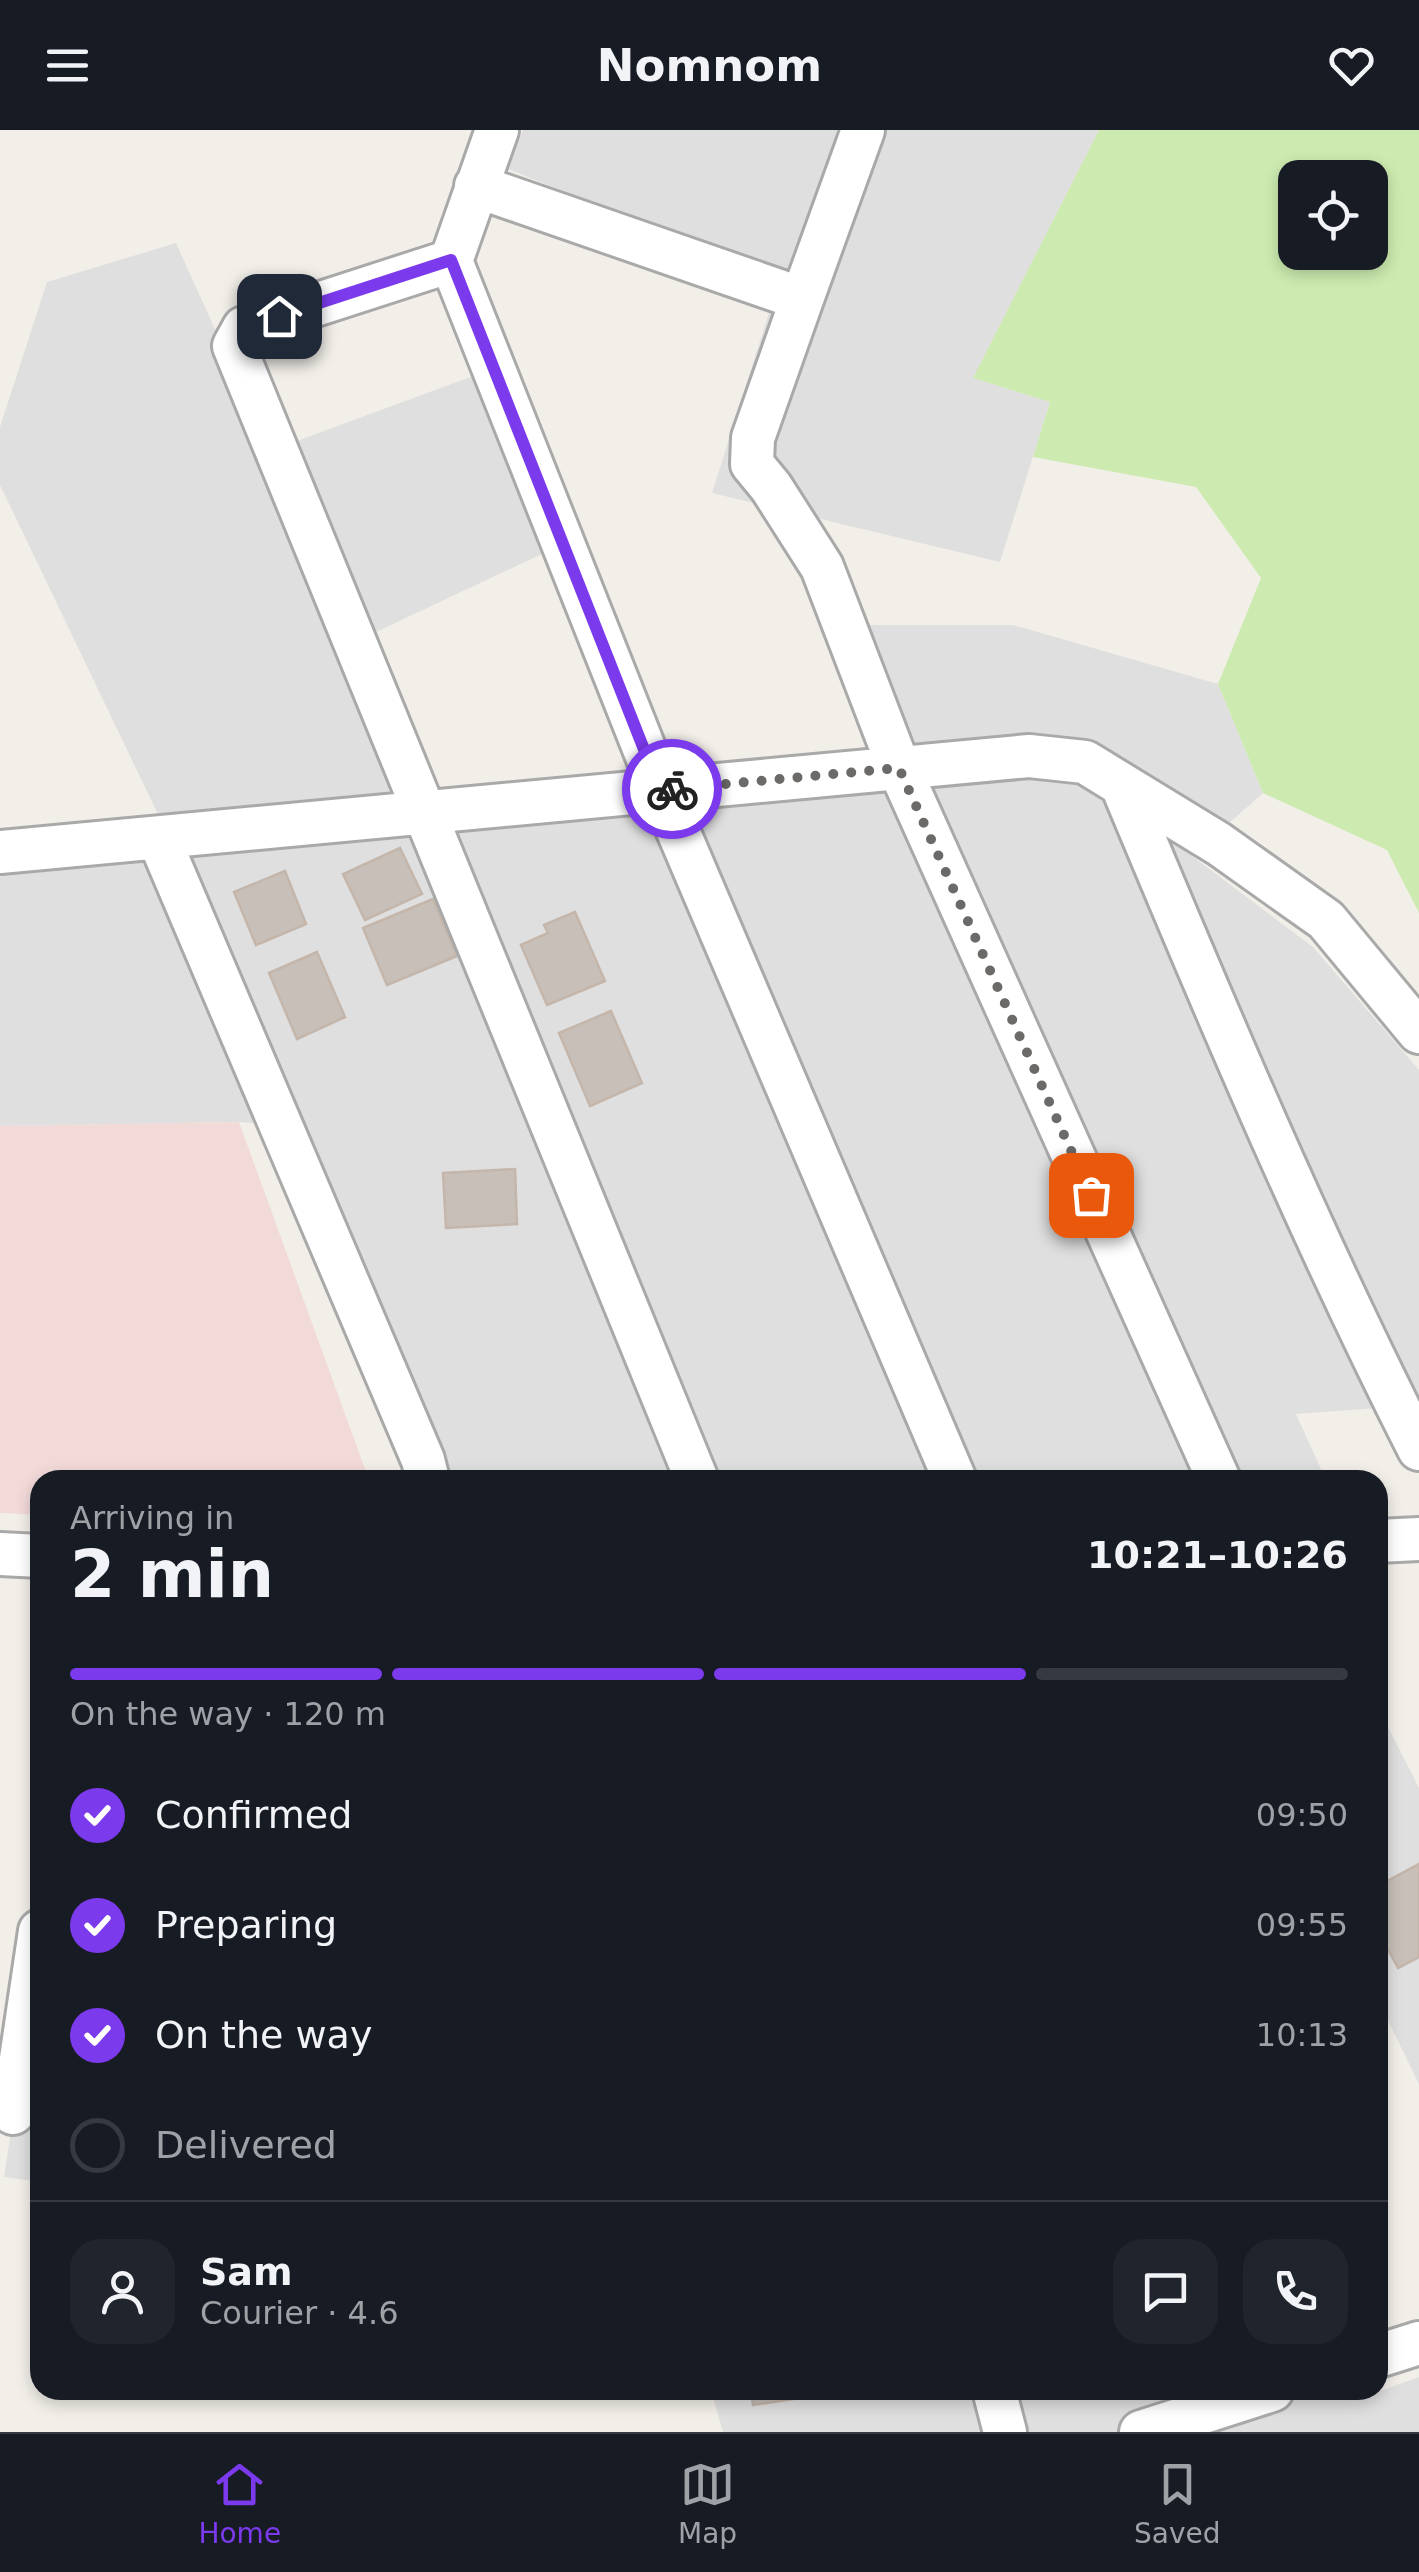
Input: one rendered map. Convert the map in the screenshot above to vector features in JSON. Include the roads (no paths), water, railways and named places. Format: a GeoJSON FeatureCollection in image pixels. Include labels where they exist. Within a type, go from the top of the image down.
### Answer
{"type":"FeatureCollection","features":[{"type":"Feature","properties":{"kind":"street"},"geometry":{"type":"LineString","coordinates":[[497,130],[451,260],[660,790],[951,1470]]}},
{"type":"Feature","properties":{"kind":"street"},"geometry":{"type":"LineString","coordinates":[[864,130],[753,438],[752,464],[822,568],[899,768],[1215,1470]]}},
{"type":"Feature","properties":{"kind":"street"},"geometry":{"type":"LineString","coordinates":[[476,186],[802,299]]}},
{"type":"Feature","properties":{"kind":"street"},"geometry":{"type":"LineString","coordinates":[[451,260],[244,328],[234,346],[693,1470]]}},
{"type":"Feature","properties":{"kind":"street"},"geometry":{"type":"LineString","coordinates":[[0,852],[1029,756],[1085,762],[1219,844],[1326,920],[1419,1032]]}},
{"type":"Feature","properties":{"kind":"street"},"geometry":{"type":"LineString","coordinates":[[1123,788],[1237,1060],[1365,1343],[1419,1449]]}},
{"type":"Feature","properties":{"kind":"street"},"geometry":{"type":"LineString","coordinates":[[159,839],[426,1470]]}},
{"type":"Feature","properties":{"kind":"street"},"geometry":{"type":"LineString","coordinates":[[1388,1540],[1419,1538]]}},
{"type":"Feature","properties":{"kind":"street"},"geometry":{"type":"LineString","coordinates":[[0,1554],[30,1556]]}},
{"type":"Feature","properties":{"kind":"street"},"geometry":{"type":"LineString","coordinates":[[12,2112],[30,1996]]}},
{"type":"Feature","properties":{"kind":"street"},"geometry":{"type":"LineString","coordinates":[[1388,2353],[1419,2342]]}},
{"type":"Feature","properties":{"kind":"street"},"geometry":{"type":"LineString","coordinates":[[997,2400],[1005,2432]]}},
{"type":"Feature","properties":{"kind":"street"},"geometry":{"type":"LineString","coordinates":[[1141,2432],[1241,2400]]}}]}
